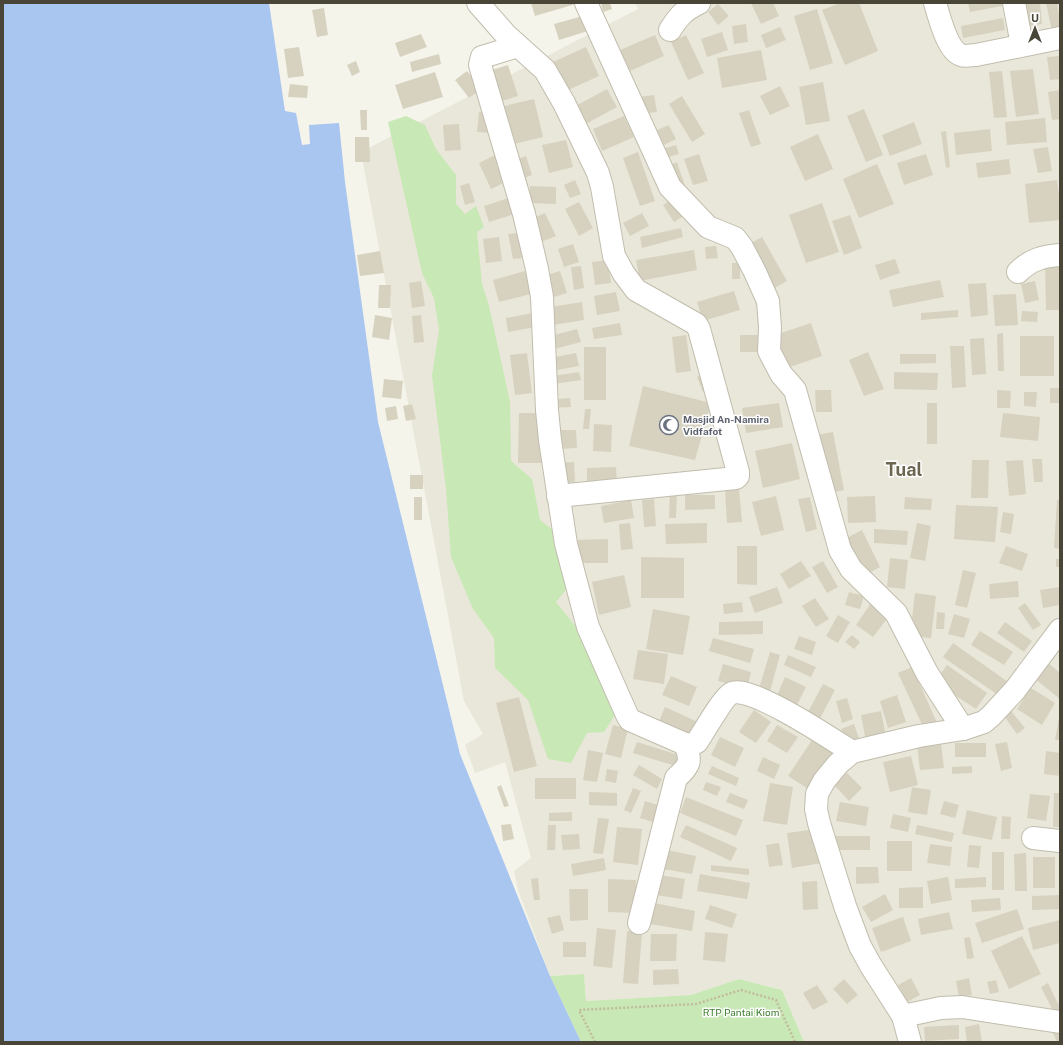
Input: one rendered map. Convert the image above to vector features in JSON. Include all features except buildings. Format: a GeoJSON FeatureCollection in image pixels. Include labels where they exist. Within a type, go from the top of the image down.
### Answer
{"type":"FeatureCollection","features":[{"type":"Feature","properties":{"kind":"street"},"geometry":{"type":"LineString","coordinates":[[478,3],[506,35],[546,70],[582,138],[598,173],[602,187],[614,256],[624,274],[636,290],[662,306],[687,318],[696,324],[699,329],[738,472],[738,476],[736,478],[558,496]]}},
{"type":"Feature","properties":{"kind":"street"},"geometry":{"type":"LineString","coordinates":[[586,3],[670,187],[708,227],[735,238],[742,247],[755,272],[768,301],[770,327],[769,351],[781,374],[795,390],[840,550],[851,570],[896,613],[927,673],[963,729]]}},
{"type":"Feature","properties":{"kind":"street"},"geometry":{"type":"LineString","coordinates":[[670,30],[679,16],[699,3]]}},
{"type":"Feature","properties":{"kind":"street"},"geometry":{"type":"LineString","coordinates":[[935,3],[950,44],[955,51],[961,55],[976,55],[1060,38]]}},
{"type":"Feature","properties":{"kind":"street"},"geometry":{"type":"LineString","coordinates":[[1014,3],[1022,45]]}},
{"type":"Feature","properties":{"kind":"street"},"geometry":{"type":"LineString","coordinates":[[518,46],[482,57],[480,64],[524,214],[539,276],[544,318],[546,410],[566,544],[588,627],[627,715],[630,720],[685,744],[691,745],[697,742],[725,699],[732,693],[739,692],[748,694],[789,713],[852,752]]}},
{"type":"Feature","properties":{"kind":"street"},"geometry":{"type":"LineString","coordinates":[[1018,272],[1032,261],[1040,258],[1060,255]]}},
{"type":"Feature","properties":{"kind":"street"},"geometry":{"type":"LineString","coordinates":[[910,1042],[903,1016],[860,946],[845,906],[816,809],[817,794],[820,786],[838,764],[852,752],[919,736],[963,729],[984,722],[1015,690],[1060,630]]}},
{"type":"Feature","properties":{"kind":"street"},"geometry":{"type":"LineString","coordinates":[[639,923],[676,778],[689,765],[690,756],[685,744]]}},
{"type":"Feature","properties":{"kind":"street"},"geometry":{"type":"LineString","coordinates":[[1033,838],[1060,842]]}},
{"type":"Feature","properties":{"kind":"street"},"geometry":{"type":"LineString","coordinates":[[903,1016],[942,1008],[962,1008],[1060,1022]]}},
{"type":"Feature","properties":{"kind":"path"},"geometry":{"type":"LineString","coordinates":[[595,1042],[578,1010],[696,1004],[741,990],[776,1000],[795,1042]]}},
{"type":"Feature","properties":{"kind":"shaded area"},"geometry":{"type":"Polygon","coordinates":[[[635,3],[1060,3],[1060,1042],[804,1042],[782,990],[739,979],[691,995],[586,1001],[584,974],[550,976],[518,890],[514,871],[531,858],[505,762],[475,773],[465,745],[483,734],[464,701],[361,152],[638,9],[635,3]]]}},
{"type":"Feature","properties":{"kind":"green space"},"geometry":{"type":"Polygon","coordinates":[[[406,116],[425,125],[436,149],[456,175],[456,204],[465,214],[476,206],[484,227],[477,232],[482,284],[489,306],[510,402],[511,461],[532,479],[540,520],[557,533],[570,585],[556,602],[577,628],[602,666],[621,706],[604,732],[587,733],[571,763],[548,759],[528,700],[495,668],[494,638],[473,609],[451,557],[446,489],[432,375],[439,330],[434,298],[422,273],[388,122],[406,116]]]}},
{"type":"Feature","properties":{"kind":"green space","name":"RTP Pantai Kiom"},"geometry":{"type":"Polygon","coordinates":[[[584,974],[586,1001],[691,995],[739,979],[782,990],[804,1042],[581,1042],[550,976],[584,974]]]}},
{"type":"Feature","properties":{"kind":"water"},"geometry":{"type":"Polygon","coordinates":[[[3,3],[269,3],[285,111],[296,113],[302,145],[310,144],[309,125],[339,123],[345,182],[378,422],[460,754],[550,976],[581,1042],[3,1042],[3,3]]]}},
{"type":"Feature","properties":{"kind":"place","name":"Masjid An-Namira Vidfafot"},"geometry":{"type":"Point","coordinates":[669,425]}},
{"type":"Feature","properties":{"kind":"district","name":"Tual"},"geometry":{"type":"Point","coordinates":[904,470]}}]}
